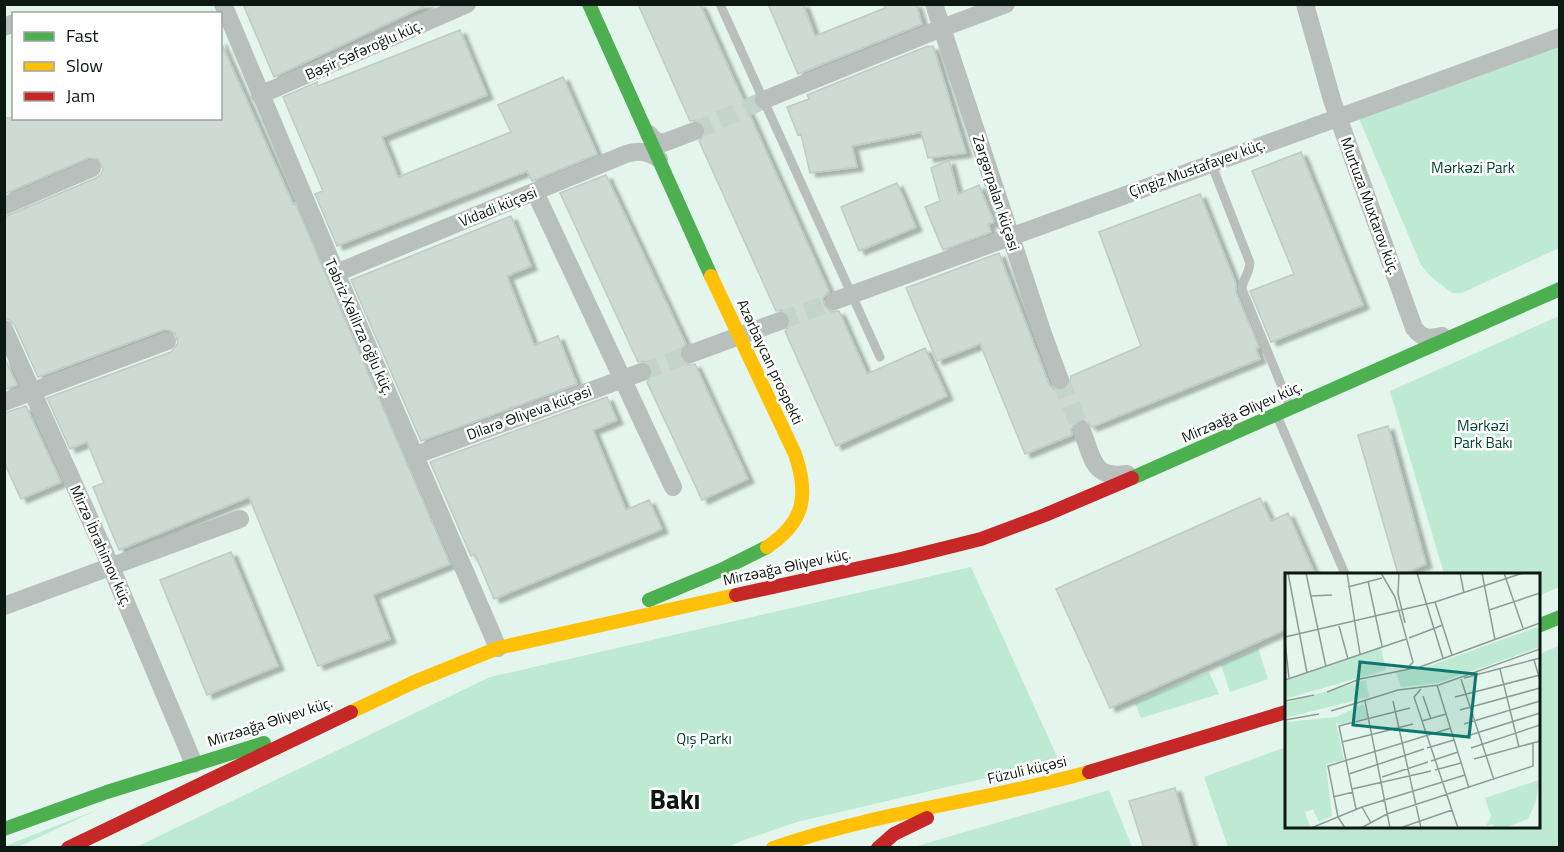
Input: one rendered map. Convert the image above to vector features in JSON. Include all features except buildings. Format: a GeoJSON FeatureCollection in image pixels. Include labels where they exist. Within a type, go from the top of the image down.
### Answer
{"type":"FeatureCollection","features":[{"type":"Feature","properties":{"kind":"main road","name":"Azərbaycan prospekti"},"geometry":{"type":"LineString","coordinates":[[586,627],[760,551],[787,532],[797,518],[803,498],[802,477],[795,454],[739,336],[589,4]]}},
{"type":"Feature","properties":{"kind":"main road","name":"Mirzəağa Əliyev küç."},"geometry":{"type":"LineString","coordinates":[[4,830],[59,808],[325,724],[414,682],[498,648],[962,544],[1009,530],[1291,409],[1560,289]]}},
{"type":"Feature","properties":{"kind":"main road"},"geometry":{"type":"LineString","coordinates":[[1540,626],[1560,617]]}},
{"type":"Feature","properties":{"kind":"main road","name":"Füzuli küçəsi"},"geometry":{"type":"LineString","coordinates":[[772,848],[862,821],[1004,794],[1121,763],[1285,713]]}},
{"type":"Feature","properties":{"kind":"main road"},"geometry":{"type":"LineString","coordinates":[[68,848],[325,724]]}},
{"type":"Feature","properties":{"kind":"main road"},"geometry":{"type":"LineString","coordinates":[[878,848],[894,834],[911,824],[1004,794]]}},
{"type":"Feature","properties":{"kind":"street","name":"Təbriz Xəlilrza oğlu küç."},"geometry":{"type":"LineString","coordinates":[[223,4],[498,648]]}},
{"type":"Feature","properties":{"kind":"street","name":"Bəşir Səfəroğlu küç."},"geometry":{"type":"LineString","coordinates":[[261,96],[467,4]]}},
{"type":"Feature","properties":{"kind":"street","name":"Zərgərpalan küçəsi"},"geometry":{"type":"LineString","coordinates":[[934,4],[1060,380]]}},
{"type":"Feature","properties":{"kind":"street"},"geometry":{"type":"LineString","coordinates":[[764,100],[1006,4]]}},
{"type":"Feature","properties":{"kind":"street","name":"Murtuza Muxtarov küç."},"geometry":{"type":"LineString","coordinates":[[1305,4],[1338,116],[1414,328],[1425,338],[1433,338],[1490,321]]}},
{"type":"Feature","properties":{"kind":"street","name":"Çingiz Mustafayev küç."},"geometry":{"type":"LineString","coordinates":[[834,301],[1560,37]]}},
{"type":"Feature","properties":{"kind":"street"},"geometry":{"type":"LineString","coordinates":[[645,130],[654,140],[663,143],[694,131]]}},
{"type":"Feature","properties":{"kind":"street","name":"Vidadi küçəsi"},"geometry":{"type":"LineString","coordinates":[[336,273],[633,152],[649,153],[659,160]]}},
{"type":"Feature","properties":{"kind":"street"},"geometry":{"type":"LineString","coordinates":[[4,206],[92,168]]}},
{"type":"Feature","properties":{"kind":"street"},"geometry":{"type":"LineString","coordinates":[[535,192],[673,487]]}},
{"type":"Feature","properties":{"kind":"street"},"geometry":{"type":"LineString","coordinates":[[690,354],[780,321]]}},
{"type":"Feature","properties":{"kind":"street","name":"Mirzə İbrahimov küç."},"geometry":{"type":"LineString","coordinates":[[4,329],[111,567],[194,764]]}},
{"type":"Feature","properties":{"kind":"street"},"geometry":{"type":"LineString","coordinates":[[4,402],[167,341]]}},
{"type":"Feature","properties":{"kind":"street","name":"Dilarə Əliyeva küçəsi"},"geometry":{"type":"LineString","coordinates":[[416,454],[642,372]]}},
{"type":"Feature","properties":{"kind":"street"},"geometry":{"type":"LineString","coordinates":[[1082,431],[1097,468],[1104,473],[1115,476],[1158,467]]}},
{"type":"Feature","properties":{"kind":"street"},"geometry":{"type":"LineString","coordinates":[[4,606],[240,519]]}},
{"type":"Feature","properties":{"kind":"lane"},"geometry":{"type":"LineString","coordinates":[[720,4],[880,357]]}},
{"type":"Feature","properties":{"kind":"lane"},"geometry":{"type":"LineString","coordinates":[[1211,163],[1250,263],[1249,273],[1243,280],[1242,289],[1291,409]]}},
{"type":"Feature","properties":{"kind":"lane"},"geometry":{"type":"LineString","coordinates":[[1277,415],[1345,573]]}},
{"type":"Feature","properties":{"kind":"green space","name":"Mərkəzi Park"},"geometry":{"type":"Polygon","coordinates":[[[1559,44],[1559,248],[1462,293],[1452,293],[1431,277],[1421,265],[1358,116],[1559,44]]]}},
{"type":"Feature","properties":{"kind":"green space","name":"Mərkəzi Park Bakı"},"geometry":{"type":"Polygon","coordinates":[[[1559,316],[1559,587],[1540,596],[1540,573],[1444,573],[1390,391],[1559,316]]]}},
{"type":"Feature","properties":{"kind":"green space","name":"Qış Parkı"},"geometry":{"type":"Polygon","coordinates":[[[971,567],[1059,761],[797,822],[728,847],[134,848],[490,677],[971,567]]]}},
{"type":"Feature","properties":{"kind":"green space"},"geometry":{"type":"Polygon","coordinates":[[[1559,646],[1559,847],[1228,847],[1204,777],[1285,747],[1285,828],[1540,828],[1540,654],[1559,646]]]}},
{"type":"Feature","properties":{"kind":"green space"},"geometry":{"type":"Polygon","coordinates":[[[1258,648],[1268,679],[1230,692],[1221,665],[1258,648]]]}},
{"type":"Feature","properties":{"kind":"green space"},"geometry":{"type":"Polygon","coordinates":[[[1209,672],[1219,694],[1141,718],[1135,703],[1209,672]]]}},
{"type":"Feature","properties":{"kind":"green space"},"geometry":{"type":"Polygon","coordinates":[[[1109,790],[1132,847],[914,847],[1109,790]]]}},
{"type":"Feature","properties":{"kind":"green space"},"geometry":{"type":"Polygon","coordinates":[[[99,809],[18,847],[5,848],[5,846],[99,809]]]}},
{"type":"Feature","properties":{"kind":"tunnel"},"geometry":{"type":"LineString","coordinates":[[695,131],[764,100]]}},
{"type":"Feature","properties":{"kind":"tunnel"},"geometry":{"type":"LineString","coordinates":[[780,321],[834,301]]}},
{"type":"Feature","properties":{"kind":"tunnel"},"geometry":{"type":"LineString","coordinates":[[642,372],[690,354]]}},
{"type":"Feature","properties":{"kind":"tunnel"},"geometry":{"type":"LineString","coordinates":[[1060,380],[1082,431]]}},
{"type":"Feature","properties":{"kind":"traffic: fast"},"geometry":{"type":"LineString","coordinates":[[589,4],[711,276]]}},
{"type":"Feature","properties":{"kind":"traffic: fast"},"geometry":{"type":"LineString","coordinates":[[1132,478],[1560,289]]}},
{"type":"Feature","properties":{"kind":"traffic: fast"},"geometry":{"type":"LineString","coordinates":[[649,600],[721,570],[767,547]]}},
{"type":"Feature","properties":{"kind":"traffic: fast"},"geometry":{"type":"LineString","coordinates":[[1540,625],[1560,617]]}},
{"type":"Feature","properties":{"kind":"traffic: fast"},"geometry":{"type":"LineString","coordinates":[[4,829],[107,792],[264,743]]}},
{"type":"Feature","properties":{"kind":"traffic: slow"},"geometry":{"type":"LineString","coordinates":[[711,276],[795,454],[802,482],[802,495],[796,517],[780,538],[767,547]]}},
{"type":"Feature","properties":{"kind":"traffic: slow"},"geometry":{"type":"LineString","coordinates":[[351,712],[414,682],[498,648],[736,595]]}},
{"type":"Feature","properties":{"kind":"traffic: slow"},"geometry":{"type":"LineString","coordinates":[[773,848],[851,825],[1089,772]]}},
{"type":"Feature","properties":{"kind":"traffic: jam"},"geometry":{"type":"LineString","coordinates":[[736,595],[981,539],[1132,478]]}},
{"type":"Feature","properties":{"kind":"traffic: jam"},"geometry":{"type":"LineString","coordinates":[[68,848],[351,712]]}},
{"type":"Feature","properties":{"kind":"traffic: jam"},"geometry":{"type":"LineString","coordinates":[[1089,772],[1285,712]]}},
{"type":"Feature","properties":{"kind":"traffic: jam"},"geometry":{"type":"LineString","coordinates":[[878,848],[894,834],[927,818]]}},
{"type":"Feature","properties":{"kind":"district","name":"Bakı"},"geometry":{"type":"Point","coordinates":[675,800]}}]}
